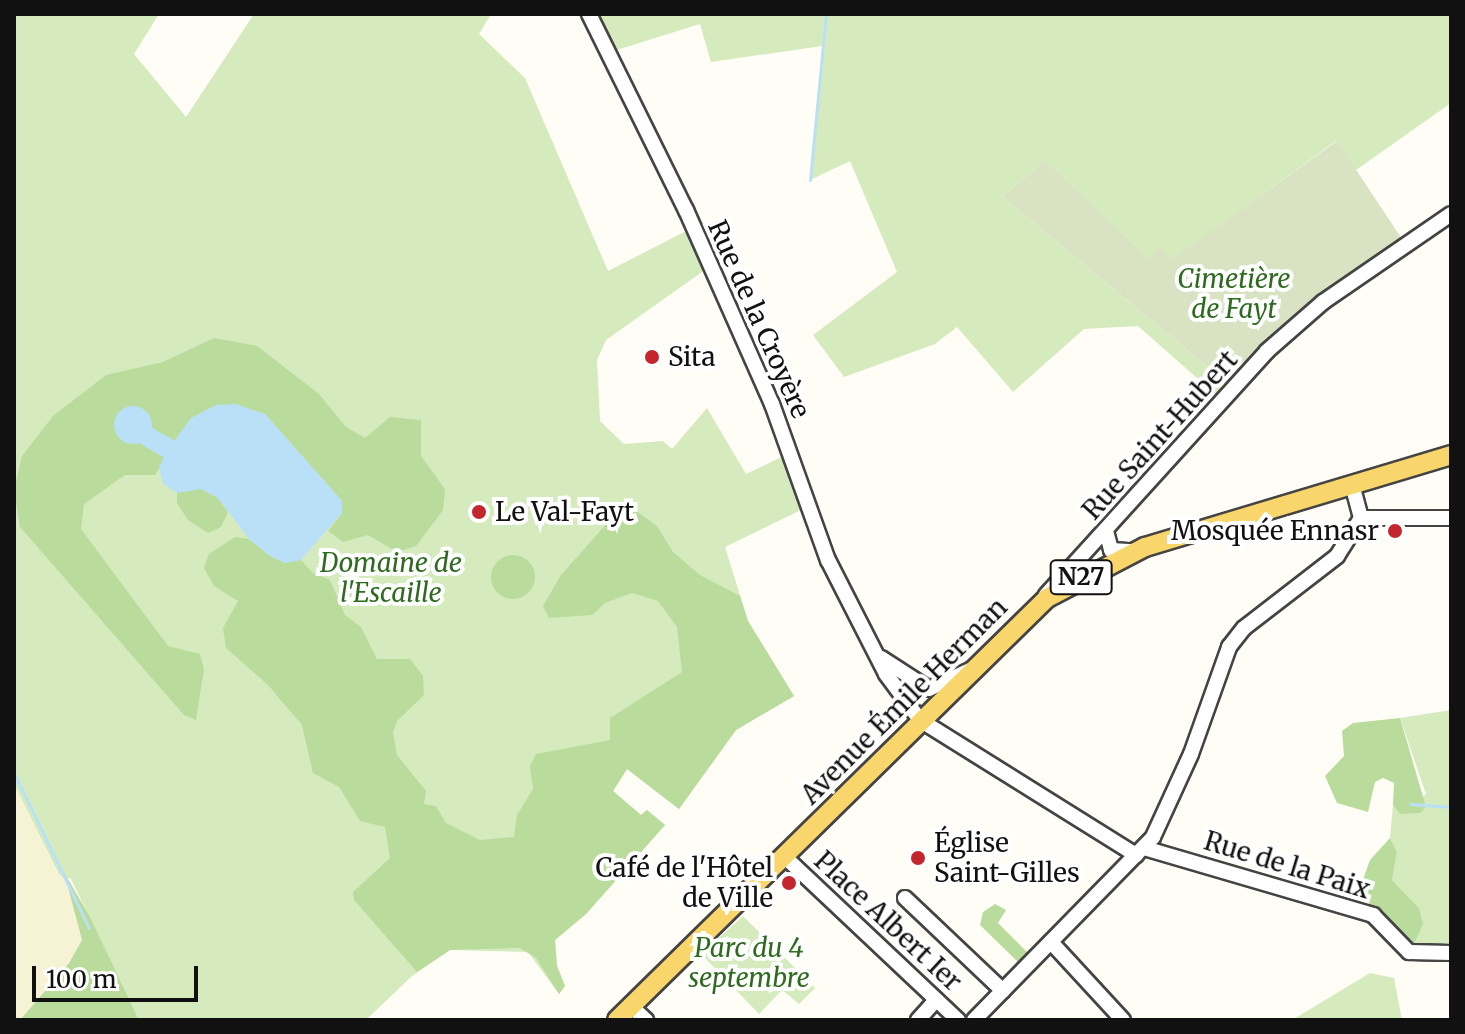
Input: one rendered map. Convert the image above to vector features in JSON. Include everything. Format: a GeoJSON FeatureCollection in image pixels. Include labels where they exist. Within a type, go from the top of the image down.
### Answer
{"type":"FeatureCollection","features":[{"type":"Feature","properties":{"kind":"main road","name":"N27"},"geometry":{"type":"LineString","coordinates":[[1352,485],[1451,455]]}},
{"type":"Feature","properties":{"kind":"main road","name":"Avenue Émile Herman"},"geometry":{"type":"LineString","coordinates":[[617,1020],[1029,613],[1086,570],[1145,547],[1352,485]]}},
{"type":"Feature","properties":{"kind":"street","name":"Rue de la Croyère"},"geometry":{"type":"LineString","coordinates":[[589,14],[764,384],[821,542],[871,649],[920,720]]}},
{"type":"Feature","properties":{"kind":"street","name":"Rue Saint-Hubert"},"geometry":{"type":"LineString","coordinates":[[1086,570],[1105,536],[1267,351],[1323,302],[1451,214]]}},
{"type":"Feature","properties":{"kind":"street"},"geometry":{"type":"LineString","coordinates":[[1352,485],[1361,518]]}},
{"type":"Feature","properties":{"kind":"street"},"geometry":{"type":"LineString","coordinates":[[1361,518],[1451,518]]}},
{"type":"Feature","properties":{"kind":"street"},"geometry":{"type":"LineString","coordinates":[[974,1020],[1140,851],[1191,754],[1229,647],[1244,628],[1328,565],[1361,518]]}},
{"type":"Feature","properties":{"kind":"street"},"geometry":{"type":"LineString","coordinates":[[1105,536],[1116,552],[1145,547]]}},
{"type":"Feature","properties":{"kind":"street"},"geometry":{"type":"LineString","coordinates":[[871,649],[929,689],[970,670]]}},
{"type":"Feature","properties":{"kind":"street","name":"Rue de la Paix"},"geometry":{"type":"LineString","coordinates":[[920,720],[1140,851],[1373,915],[1409,952],[1451,953]]}},
{"type":"Feature","properties":{"kind":"street","name":"Place Albert Ier"},"geometry":{"type":"LineString","coordinates":[[785,857],[958,1020]]}},
{"type":"Feature","properties":{"kind":"street","name":"Place Albert Ier"},"geometry":{"type":"LineString","coordinates":[[905,898],[1003,991]]}},
{"type":"Feature","properties":{"kind":"street"},"geometry":{"type":"LineString","coordinates":[[1051,942],[1123,1020]]}},
{"type":"Feature","properties":{"kind":"street"},"geometry":{"type":"LineString","coordinates":[[918,1020],[936,1000]]}},
{"type":"Feature","properties":{"kind":"street"},"geometry":{"type":"LineString","coordinates":[[631,1006],[646,1020]]}},
{"type":"Feature","properties":{"kind":"shaded area"},"geometry":{"type":"Polygon","coordinates":[[[14,784],[58,875],[67,877],[82,940],[69,963],[20,1020],[14,1020],[14,784]]]}},
{"type":"Feature","properties":{"kind":"green space","name":"Domaine de l'Escaille"},"geometry":{"type":"Polygon","coordinates":[[[14,14],[159,14],[134,54],[186,117],[254,14],[491,14],[479,34],[525,78],[608,271],[692,228],[709,267],[606,340],[597,360],[600,421],[624,444],[663,441],[672,449],[707,408],[746,474],[790,453],[807,507],[725,547],[748,621],[794,696],[736,730],[679,809],[627,769],[613,791],[641,815],[647,810],[665,825],[586,914],[555,940],[557,966],[565,986],[559,994],[528,952],[450,950],[412,976],[366,1020],[139,1020],[71,879],[59,875],[14,784],[14,14]]]}},
{"type":"Feature","properties":{"kind":"green space"},"geometry":{"type":"Polygon","coordinates":[[[589,14],[1451,14],[1451,103],[1356,170],[1336,141],[1172,260],[1148,260],[1045,160],[1003,197],[1233,388],[1222,400],[1138,326],[1084,329],[1013,392],[957,327],[935,344],[844,377],[813,335],[897,272],[850,161],[810,180],[822,46],[711,62],[700,24],[607,53],[589,14]]]}},
{"type":"Feature","properties":{"kind":"green space","name":"Cimetière de Fayt"},"geometry":{"type":"Polygon","coordinates":[[[1337,141],[1406,245],[1323,302],[1233,388],[1003,197],[1045,160],[1148,259],[1161,246],[1172,259],[1337,141]]]}},
{"type":"Feature","properties":{"kind":"green space"},"geometry":{"type":"Polygon","coordinates":[[[214,338],[257,346],[319,394],[346,427],[365,438],[390,417],[421,420],[421,456],[445,489],[443,510],[416,546],[397,552],[368,535],[343,542],[328,531],[342,513],[342,501],[265,414],[191,418],[155,475],[125,475],[84,504],[81,529],[168,646],[200,654],[204,669],[196,720],[184,715],[20,527],[14,490],[22,456],[53,416],[106,375],[163,362],[214,338]]]}},
{"type":"Feature","properties":{"kind":"green space"},"geometry":{"type":"Polygon","coordinates":[[[185,489],[201,489],[218,498],[228,512],[221,527],[208,533],[188,520],[177,503],[177,493],[185,489]]]}},
{"type":"Feature","properties":{"kind":"green space"},"geometry":{"type":"Polygon","coordinates":[[[625,503],[657,526],[673,552],[700,575],[740,596],[748,621],[794,696],[736,730],[679,809],[627,769],[613,791],[641,815],[647,810],[665,825],[586,914],[555,940],[557,966],[565,986],[559,994],[536,958],[520,948],[450,950],[417,972],[354,900],[353,892],[390,858],[385,827],[360,821],[339,787],[313,773],[302,725],[268,685],[226,648],[223,628],[238,601],[214,586],[204,568],[209,554],[235,537],[249,539],[270,556],[285,562],[301,560],[313,573],[330,580],[345,615],[361,627],[377,659],[410,659],[423,676],[424,695],[397,721],[393,732],[397,755],[426,791],[424,804],[436,806],[446,823],[480,840],[514,837],[517,815],[533,789],[530,766],[536,754],[610,740],[610,718],[682,672],[677,627],[658,601],[632,593],[605,603],[592,615],[549,618],[543,606],[561,575],[625,503]]]}},
{"type":"Feature","properties":{"kind":"green space"},"geometry":{"type":"Polygon","coordinates":[[[513,555],[529,561],[535,577],[529,593],[513,599],[497,593],[491,577],[497,561],[513,555]]]}},
{"type":"Feature","properties":{"kind":"green space"},"geometry":{"type":"Polygon","coordinates":[[[1451,710],[1451,953],[1409,952],[1419,908],[1392,880],[1397,852],[1390,838],[1393,805],[1400,814],[1426,794],[1400,718],[1451,710]]]}},
{"type":"Feature","properties":{"kind":"green space"},"geometry":{"type":"Polygon","coordinates":[[[1400,718],[1426,807],[1420,813],[1400,814],[1393,805],[1394,783],[1383,778],[1375,782],[1368,812],[1337,803],[1325,776],[1344,756],[1342,731],[1353,723],[1400,718]]]}},
{"type":"Feature","properties":{"kind":"green space"},"geometry":{"type":"Polygon","coordinates":[[[1390,838],[1397,852],[1392,880],[1419,908],[1423,924],[1414,944],[1403,949],[1356,899],[1370,860],[1390,838]]]}},
{"type":"Feature","properties":{"kind":"green space"},"geometry":{"type":"Polygon","coordinates":[[[64,872],[90,917],[139,1020],[20,1020],[69,963],[82,940],[64,872]]]}},
{"type":"Feature","properties":{"kind":"green space"},"geometry":{"type":"Polygon","coordinates":[[[995,904],[1006,910],[998,923],[1029,954],[1021,965],[980,925],[983,912],[995,904]]]}},
{"type":"Feature","properties":{"kind":"green space","name":"Parc du 4 septembre"},"geometry":{"type":"Polygon","coordinates":[[[743,916],[815,988],[799,1004],[782,990],[759,1014],[701,954],[743,916]]]}},
{"type":"Feature","properties":{"kind":"green space"},"geometry":{"type":"Polygon","coordinates":[[[1370,973],[1394,978],[1402,1020],[1292,1020],[1370,973]]]}},
{"type":"Feature","properties":{"kind":"water"},"geometry":{"type":"Polygon","coordinates":[[[236,404],[265,414],[342,501],[342,513],[301,560],[285,563],[270,556],[249,539],[218,498],[201,489],[177,493],[163,484],[159,468],[165,454],[191,418],[216,405],[236,404]]]}},
{"type":"Feature","properties":{"kind":"water"},"geometry":{"type":"Polygon","coordinates":[[[133,406],[147,411],[152,425],[147,439],[133,444],[119,439],[114,425],[119,411],[133,406]]]}},
{"type":"Feature","properties":{"kind":"waterway"},"geometry":{"type":"LineString","coordinates":[[810,180],[826,14]]}},
{"type":"Feature","properties":{"kind":"waterway"},"geometry":{"type":"LineString","coordinates":[[148,437],[168,448]]}},
{"type":"Feature","properties":{"kind":"waterway"},"geometry":{"type":"LineString","coordinates":[[14,773],[89,928]]}},
{"type":"Feature","properties":{"kind":"waterway"},"geometry":{"type":"LineString","coordinates":[[1411,804],[1451,807]]}},
{"type":"Feature","properties":{"kind":"place","name":"Sita"},"geometry":{"type":"Point","coordinates":[652,357]}},
{"type":"Feature","properties":{"kind":"place","name":"Le Val-Fayt"},"geometry":{"type":"Point","coordinates":[479,512]}},
{"type":"Feature","properties":{"kind":"place","name":"Mosquée Ennasr"},"geometry":{"type":"Point","coordinates":[1395,531]}},
{"type":"Feature","properties":{"kind":"place","name":"Église Saint-Gilles"},"geometry":{"type":"Point","coordinates":[918,858]}},
{"type":"Feature","properties":{"kind":"place","name":"Café de l'Hôtel de Ville"},"geometry":{"type":"Point","coordinates":[789,883]}}]}
